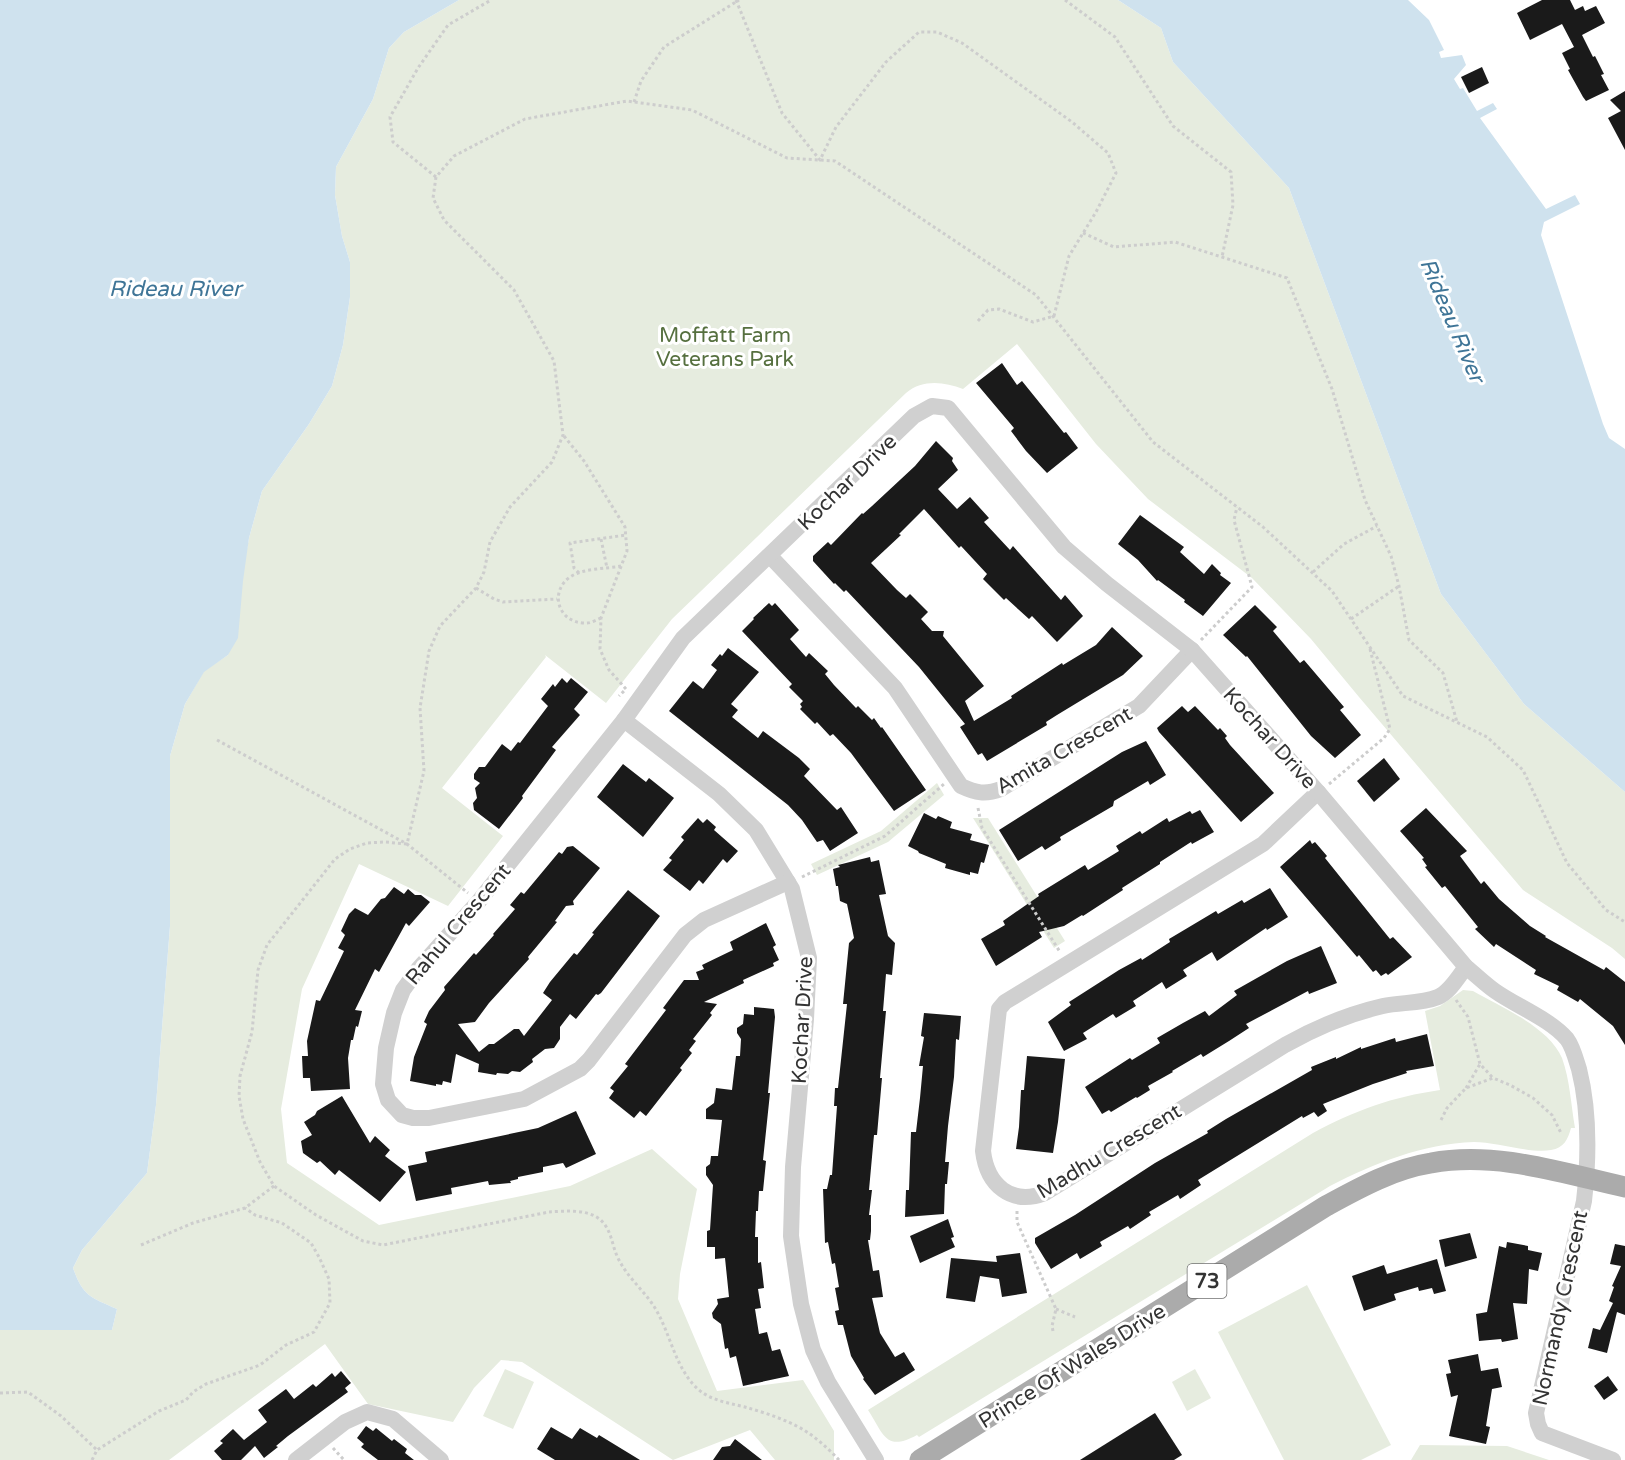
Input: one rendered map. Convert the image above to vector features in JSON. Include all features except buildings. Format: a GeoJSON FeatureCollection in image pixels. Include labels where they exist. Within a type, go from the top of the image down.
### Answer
{"type":"FeatureCollection","features":[{"type":"Feature","properties":{"kind":"main road","name":"Prince Of Wales Drive"},"geometry":{"type":"LineString","coordinates":[[921,1460],[1326,1206],[1360,1187],[1399,1171],[1432,1162],[1468,1160],[1507,1162],[1563,1172],[1625,1187]]}},
{"type":"Feature","properties":{"kind":"street","name":"Kochar Drive"},"geometry":{"type":"LineString","coordinates":[[876,1460],[828,1382],[813,1350],[801,1304],[791,1236],[793,1167],[806,1019],[808,958],[792,889],[756,830],[719,794],[624,720],[683,638],[914,416],[932,406],[948,408],[1064,547],[1107,584],[1192,650],[1318,792],[1467,967],[1494,990],[1554,1028],[1568,1040],[1576,1058],[1585,1096],[1588,1120],[1587,1178]]}},
{"type":"Feature","properties":{"kind":"street","name":"Amita Crescent"},"geometry":{"type":"LineString","coordinates":[[770,556],[895,688],[961,786],[975,792],[988,794],[1001,789],[1139,706],[1192,650]]}},
{"type":"Feature","properties":{"kind":"street","name":"Rahul Crescent"},"geometry":{"type":"LineString","coordinates":[[624,720],[479,902],[419,968],[403,990],[394,1013],[386,1048],[383,1084],[388,1100],[402,1115],[429,1119],[524,1099],[580,1069],[692,928],[704,920],[788,882]]}},
{"type":"Feature","properties":{"kind":"street","name":"Madhu Crescent"},"geometry":{"type":"LineString","coordinates":[[1318,792],[1263,844],[1005,1002],[999,1009],[983,1151],[985,1164],[1001,1189],[1016,1197],[1032,1198],[1045,1193],[1285,1045],[1322,1025],[1385,1005],[1437,997],[1448,989],[1467,967]]}},
{"type":"Feature","properties":{"kind":"street","name":"Normandy Crescent"},"geometry":{"type":"LineString","coordinates":[[1587,1178],[1584,1201],[1536,1413],[1542,1433],[1613,1460]]}},
{"type":"Feature","properties":{"kind":"street"},"geometry":{"type":"LineString","coordinates":[[296,1460],[345,1422],[367,1412],[393,1419],[441,1460]]}},
{"type":"Feature","properties":{"kind":"path"},"geometry":{"type":"LineString","coordinates":[[436,177],[393,142],[390,117],[417,68],[448,26],[491,0]]}},
{"type":"Feature","properties":{"kind":"path"},"geometry":{"type":"LineString","coordinates":[[1065,0],[1115,37],[1173,126],[1232,172],[1233,205],[1222,257]]}},
{"type":"Feature","properties":{"kind":"path"},"geometry":{"type":"LineString","coordinates":[[634,102],[641,81],[664,47],[737,1],[782,113],[820,160]]}},
{"type":"Feature","properties":{"kind":"path"},"geometry":{"type":"LineString","coordinates":[[820,160],[836,127],[886,63],[919,32],[937,32],[962,43],[1072,122],[1108,153],[1116,173],[1069,256],[1054,316]]}},
{"type":"Feature","properties":{"kind":"path"},"geometry":{"type":"LineString","coordinates":[[407,844],[424,771],[420,708],[429,651],[440,626],[476,588],[484,572],[490,543],[510,507],[552,462],[563,435],[554,361],[514,290],[444,220],[433,198],[436,177],[454,156],[525,119],[627,101],[693,111],[787,158],[836,161],[1036,295],[1153,442],[1263,527],[1332,591],[1403,696],[1487,737],[1523,770],[1567,863],[1606,910],[1625,922]]}},
{"type":"Feature","properties":{"kind":"path"},"geometry":{"type":"LineString","coordinates":[[1083,234],[1114,248],[1175,242],[1287,278],[1332,389],[1365,500],[1391,556],[1409,640],[1443,673],[1457,723]]}},
{"type":"Feature","properties":{"kind":"path"},"geometry":{"type":"LineString","coordinates":[[977,322],[988,310],[999,309],[1032,322],[1054,316]]}},
{"type":"Feature","properties":{"kind":"path"},"geometry":{"type":"LineString","coordinates":[[563,435],[584,461],[625,527],[627,551],[602,618],[600,649],[609,670],[626,689],[619,696]]}},
{"type":"Feature","properties":{"kind":"path"},"geometry":{"type":"LineString","coordinates":[[1192,650],[1252,587],[1234,520],[1237,507]]}},
{"type":"Feature","properties":{"kind":"path"},"geometry":{"type":"LineString","coordinates":[[1312,572],[1344,544],[1377,526]]}},
{"type":"Feature","properties":{"kind":"path"},"geometry":{"type":"LineString","coordinates":[[579,573],[574,568],[570,543],[626,535]]}},
{"type":"Feature","properties":{"kind":"path"},"geometry":{"type":"LineString","coordinates":[[601,539],[607,568]]}},
{"type":"Feature","properties":{"kind":"path"},"geometry":{"type":"LineString","coordinates":[[602,618],[586,624],[572,622],[561,611],[557,598],[561,585],[579,573],[621,566]]}},
{"type":"Feature","properties":{"kind":"path"},"geometry":{"type":"LineString","coordinates":[[1351,620],[1399,586]]}},
{"type":"Feature","properties":{"kind":"path"},"geometry":{"type":"LineString","coordinates":[[476,588],[503,602],[557,598]]}},
{"type":"Feature","properties":{"kind":"path"},"geometry":{"type":"LineString","coordinates":[[1318,792],[1384,738],[1390,729],[1368,645]]}},
{"type":"Feature","properties":{"kind":"path"},"geometry":{"type":"LineString","coordinates":[[217,740],[407,844],[479,902]]}},
{"type":"Feature","properties":{"kind":"path"},"geometry":{"type":"LineString","coordinates":[[788,882],[885,836],[954,776]]}},
{"type":"Feature","properties":{"kind":"path"},"geometry":{"type":"LineString","coordinates":[[975,792],[982,828],[1067,964]]}},
{"type":"Feature","properties":{"kind":"path"},"geometry":{"type":"LineString","coordinates":[[407,844],[368,843],[350,849],[335,859],[267,945],[258,969],[252,1032],[240,1076],[239,1096],[243,1119],[260,1162],[274,1186],[316,1215],[363,1241],[383,1245],[549,1212],[572,1211],[596,1216],[610,1233],[618,1258],[629,1276],[651,1302],[682,1369],[694,1385],[706,1395],[720,1402],[789,1422],[815,1438],[839,1460]]}},
{"type":"Feature","properties":{"kind":"path"},"geometry":{"type":"LineString","coordinates":[[1448,989],[1468,1017],[1480,1064],[1492,1078],[1533,1098],[1552,1115],[1561,1133]]}},
{"type":"Feature","properties":{"kind":"path"},"geometry":{"type":"LineString","coordinates":[[1442,1120],[1447,1108],[1466,1088],[1480,1064]]}},
{"type":"Feature","properties":{"kind":"path"},"geometry":{"type":"LineString","coordinates":[[1466,1088],[1492,1078]]}},
{"type":"Feature","properties":{"kind":"path"},"geometry":{"type":"LineString","coordinates":[[141,1245],[193,1223],[245,1208],[274,1186]]}},
{"type":"Feature","properties":{"kind":"path"},"geometry":{"type":"LineString","coordinates":[[1016,1197],[1017,1222],[1056,1309],[1053,1331]]}},
{"type":"Feature","properties":{"kind":"path"},"geometry":{"type":"LineString","coordinates":[[92,1460],[98,1450],[159,1411],[186,1400],[193,1392],[207,1384],[260,1365],[286,1345],[314,1332],[330,1303],[329,1279],[319,1257],[311,1243],[282,1223],[255,1215],[245,1208]]}},
{"type":"Feature","properties":{"kind":"path"},"geometry":{"type":"LineString","coordinates":[[1056,1309],[1076,1317]]}},
{"type":"Feature","properties":{"kind":"path"},"geometry":{"type":"LineString","coordinates":[[0,1393],[28,1392],[61,1416],[98,1450]]}},
{"type":"Feature","properties":{"kind":"green space","name":"Moffatt Farm Veterans Park"},"geometry":{"type":"Polygon","coordinates":[[[459,0],[1118,0],[1161,28],[1173,62],[1289,188],[1441,594],[1524,704],[1625,792],[1625,959],[1612,948],[1523,890],[1311,639],[1252,578],[1148,499],[1096,444],[1017,344],[963,389],[934,383],[919,385],[906,393],[672,619],[606,703],[545,655],[546,657],[442,788],[503,836],[448,906],[359,864],[302,989],[281,1109],[287,1163],[379,1225],[570,1186],[652,1149],[697,1189],[680,1274],[678,1299],[717,1391],[803,1380],[834,1431],[834,1460],[775,1460],[750,1430],[673,1460],[522,1362],[501,1360],[474,1388],[453,1422],[368,1404],[325,1344],[169,1460],[0,1460],[0,1330],[112,1330],[117,1309],[84,1290],[73,1268],[82,1250],[147,1173],[156,1105],[170,926],[170,756],[185,704],[204,671],[228,655],[249,538],[262,491],[309,424],[332,386],[343,345],[350,297],[350,262],[342,236],[335,195],[336,167],[373,99],[389,48],[404,32],[459,0]]]}},
{"type":"Feature","properties":{"kind":"green space"},"geometry":{"type":"Polygon","coordinates":[[[937,783],[944,795],[888,842],[817,875],[811,864],[881,831],[937,783]]]}},
{"type":"Feature","properties":{"kind":"green space"},"geometry":{"type":"Polygon","coordinates":[[[973,818],[988,818],[1065,941],[1054,948],[973,818]]]}},
{"type":"Feature","properties":{"kind":"green space"},"geometry":{"type":"Polygon","coordinates":[[[1463,990],[1473,991],[1510,1011],[1536,1027],[1556,1047],[1567,1075],[1575,1128],[1571,1128],[1562,1145],[1543,1151],[1474,1142],[1436,1146],[1399,1156],[1364,1170],[1330,1186],[919,1437],[917,1435],[899,1442],[892,1441],[882,1433],[868,1410],[1313,1133],[1375,1106],[1406,1096],[1440,1090],[1425,1011],[1440,1006],[1463,990]]]}},
{"type":"Feature","properties":{"kind":"green space"},"geometry":{"type":"Polygon","coordinates":[[[1307,1285],[1391,1445],[1361,1460],[1284,1460],[1218,1332],[1307,1285]]]}},
{"type":"Feature","properties":{"kind":"green space"},"geometry":{"type":"Polygon","coordinates":[[[505,1369],[534,1382],[513,1429],[483,1416],[505,1369]]]}},
{"type":"Feature","properties":{"kind":"green space"},"geometry":{"type":"Polygon","coordinates":[[[1195,1369],[1211,1398],[1187,1411],[1172,1382],[1195,1369]]]}},
{"type":"Feature","properties":{"kind":"green space"},"geometry":{"type":"Polygon","coordinates":[[[1420,1445],[1507,1446],[1549,1460],[1411,1460],[1420,1445]]]}},
{"type":"Feature","properties":{"kind":"water","name":"Rideau River"},"geometry":{"type":"Polygon","coordinates":[[[0,0],[459,0],[404,32],[389,48],[373,99],[336,167],[335,195],[342,236],[350,262],[350,297],[343,345],[332,386],[309,424],[262,491],[249,538],[238,638],[228,655],[204,672],[185,704],[170,756],[170,926],[156,1105],[147,1173],[82,1250],[73,1268],[80,1285],[89,1295],[117,1309],[112,1330],[0,1330],[0,0]]]}},
{"type":"Feature","properties":{"kind":"water","name":"Rideau River"},"geometry":{"type":"Polygon","coordinates":[[[1118,0],[1408,0],[1429,20],[1444,50],[1439,52],[1441,58],[1462,55],[1466,65],[1454,79],[1460,89],[1463,88],[1477,111],[1493,103],[1497,109],[1480,118],[1546,209],[1575,195],[1580,204],[1544,222],[1541,235],[1603,424],[1609,438],[1625,449],[1625,792],[1524,704],[1441,594],[1289,188],[1173,62],[1161,28],[1118,0]]]}}]}
